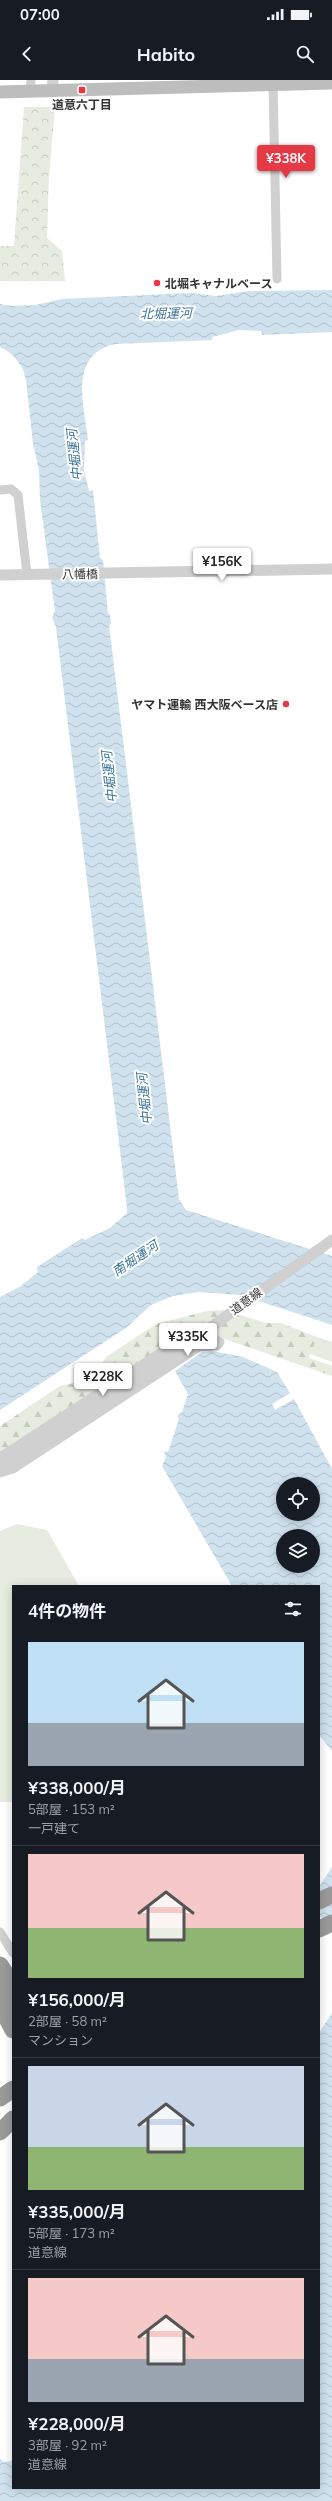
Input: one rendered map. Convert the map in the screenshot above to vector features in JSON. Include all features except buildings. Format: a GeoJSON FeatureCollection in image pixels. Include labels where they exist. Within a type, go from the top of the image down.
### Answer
{"type":"FeatureCollection","features":[{"type":"Feature","properties":{"kind":"highway"},"geometry":{"type":"LineString","coordinates":[[320,1891],[332,1887]]}},
{"type":"Feature","properties":{"kind":"highway"},"geometry":{"type":"LineString","coordinates":[[320,1901],[332,1896]]}},
{"type":"Feature","properties":{"kind":"highway"},"geometry":{"type":"LineString","coordinates":[[320,1919],[332,1914]]}},
{"type":"Feature","properties":{"kind":"highway"},"geometry":{"type":"LineString","coordinates":[[320,1929],[332,1923]]}},
{"type":"Feature","properties":{"kind":"highway"},"geometry":{"type":"LineString","coordinates":[[0,1965],[12,1983]]}},
{"type":"Feature","properties":{"kind":"highway"},"geometry":{"type":"LineString","coordinates":[[0,1982],[12,2002]]}},
{"type":"Feature","properties":{"kind":"highway"},"geometry":{"type":"LineString","coordinates":[[0,2005],[12,2028]]}},
{"type":"Feature","properties":{"kind":"highway"},"geometry":{"type":"LineString","coordinates":[[0,2098],[12,2090]]}},
{"type":"Feature","properties":{"kind":"highway"},"geometry":{"type":"LineString","coordinates":[[0,2117],[12,2110]]}},
{"type":"Feature","properties":{"kind":"highway"},"geometry":{"type":"LineString","coordinates":[[0,2132],[12,2120]]}},
{"type":"Feature","properties":{"kind":"main road"},"geometry":{"type":"LineString","coordinates":[[0,92],[30,86],[273,82],[332,83]]}},
{"type":"Feature","properties":{"kind":"street"},"geometry":{"type":"LineString","coordinates":[[273,82],[277,279]]}},
{"type":"Feature","properties":{"kind":"street"},"geometry":{"type":"LineString","coordinates":[[0,490],[11,489],[18,495],[27,575]]}},
{"type":"Feature","properties":{"kind":"street","name":"八幡橋"},"geometry":{"type":"LineString","coordinates":[[0,575],[332,569]]}},
{"type":"Feature","properties":{"kind":"street","name":"道意線"},"geometry":{"type":"LineString","coordinates":[[0,1468],[185,1346],[332,1240]]}},
{"type":"Feature","properties":{"kind":"street"},"geometry":{"type":"LineString","coordinates":[[0,1457],[166,1349],[184,1341],[214,1338],[220,1342],[217,1346],[199,1347],[13,1469],[0,1473]]}},
{"type":"Feature","properties":{"kind":"street"},"geometry":{"type":"LineString","coordinates":[[0,1932],[12,1951]]}},
{"type":"Feature","properties":{"kind":"green space"},"geometry":{"type":"Polygon","coordinates":[[[24,107],[55,107],[49,176],[47,238],[62,251],[65,281],[0,281],[0,246],[14,246],[24,107]]]}},
{"type":"Feature","properties":{"kind":"green space"},"geometry":{"type":"Polygon","coordinates":[[[224,1310],[266,1323],[281,1323],[317,1337],[309,1358],[332,1366],[332,1376],[213,1335],[0,1453],[0,1426],[60,1386],[74,1383],[100,1367],[106,1357],[156,1324],[207,1311],[224,1310]]]}},
{"type":"Feature","properties":{"kind":"green space"},"geometry":{"type":"Polygon","coordinates":[[[317,1337],[332,1342],[332,1362],[310,1354],[317,1337]]]}},
{"type":"Feature","properties":{"kind":"green space"},"geometry":{"type":"Polygon","coordinates":[[[17,1524],[47,1530],[78,1585],[12,1585],[12,1802],[0,1802],[0,1531],[17,1524]]]}},
{"type":"Feature","properties":{"kind":"water"},"geometry":{"type":"Polygon","coordinates":[[[332,290],[332,332],[262,335],[261,331],[239,330],[212,337],[212,340],[115,344],[100,350],[90,359],[85,370],[82,383],[82,397],[88,440],[85,441],[84,471],[89,491],[93,490],[100,558],[103,560],[108,614],[110,614],[111,624],[109,625],[179,1199],[186,1210],[332,1256],[332,1325],[240,1295],[199,1292],[173,1296],[151,1305],[126,1328],[0,1410],[0,1297],[21,1286],[38,1272],[37,1267],[82,1238],[85,1240],[110,1228],[127,1213],[127,1208],[56,627],[52,617],[55,611],[40,500],[39,470],[33,444],[26,380],[23,369],[9,352],[0,347],[0,304],[12,306],[35,305],[62,299],[191,293],[216,296],[249,291],[332,290]]]}},
{"type":"Feature","properties":{"kind":"water"},"geometry":{"type":"Polygon","coordinates":[[[212,1351],[243,1357],[277,1372],[290,1393],[272,1404],[275,1410],[294,1399],[332,1469],[332,1751],[320,1736],[320,1585],[231,1585],[162,1466],[166,1457],[164,1451],[168,1452],[179,1419],[177,1416],[182,1412],[188,1394],[175,1371],[202,1352],[212,1351]]]}},
{"type":"Feature","properties":{"kind":"water"},"geometry":{"type":"Polygon","coordinates":[[[332,1867],[332,1924],[320,1917],[320,1885],[332,1867]]]}},
{"type":"Feature","properties":{"kind":"water"},"geometry":{"type":"Polygon","coordinates":[[[332,2013],[332,2501],[0,2501],[0,2459],[4,2462],[12,2460],[12,2489],[320,2489],[320,2031],[332,2013]]]}},
{"type":"Feature","properties":{"kind":"place","name":"道意六丁目"},"geometry":{"type":"Point","coordinates":[82,90]}},
{"type":"Feature","properties":{"kind":"place","name":"北堀キャナルベース"},"geometry":{"type":"Point","coordinates":[157,283]}},
{"type":"Feature","properties":{"kind":"place","name":"ヤマト運輸 西大阪ベース店"},"geometry":{"type":"Point","coordinates":[286,704]}},
{"type":"Feature","properties":{"kind":"water label","name":"北堀運河"},"geometry":{"type":"Point","coordinates":[166,313]}},
{"type":"Feature","properties":{"kind":"water label","name":"中堀運河"},"geometry":{"type":"Point","coordinates":[74,455]}},
{"type":"Feature","properties":{"kind":"water label","name":"中堀運河"},"geometry":{"type":"Point","coordinates":[109,777]}},
{"type":"Feature","properties":{"kind":"water label","name":"中堀運河"},"geometry":{"type":"Point","coordinates":[144,1099]}},
{"type":"Feature","properties":{"kind":"water label","name":"南堀運河"},"geometry":{"type":"Point","coordinates":[135,1258]}}]}
